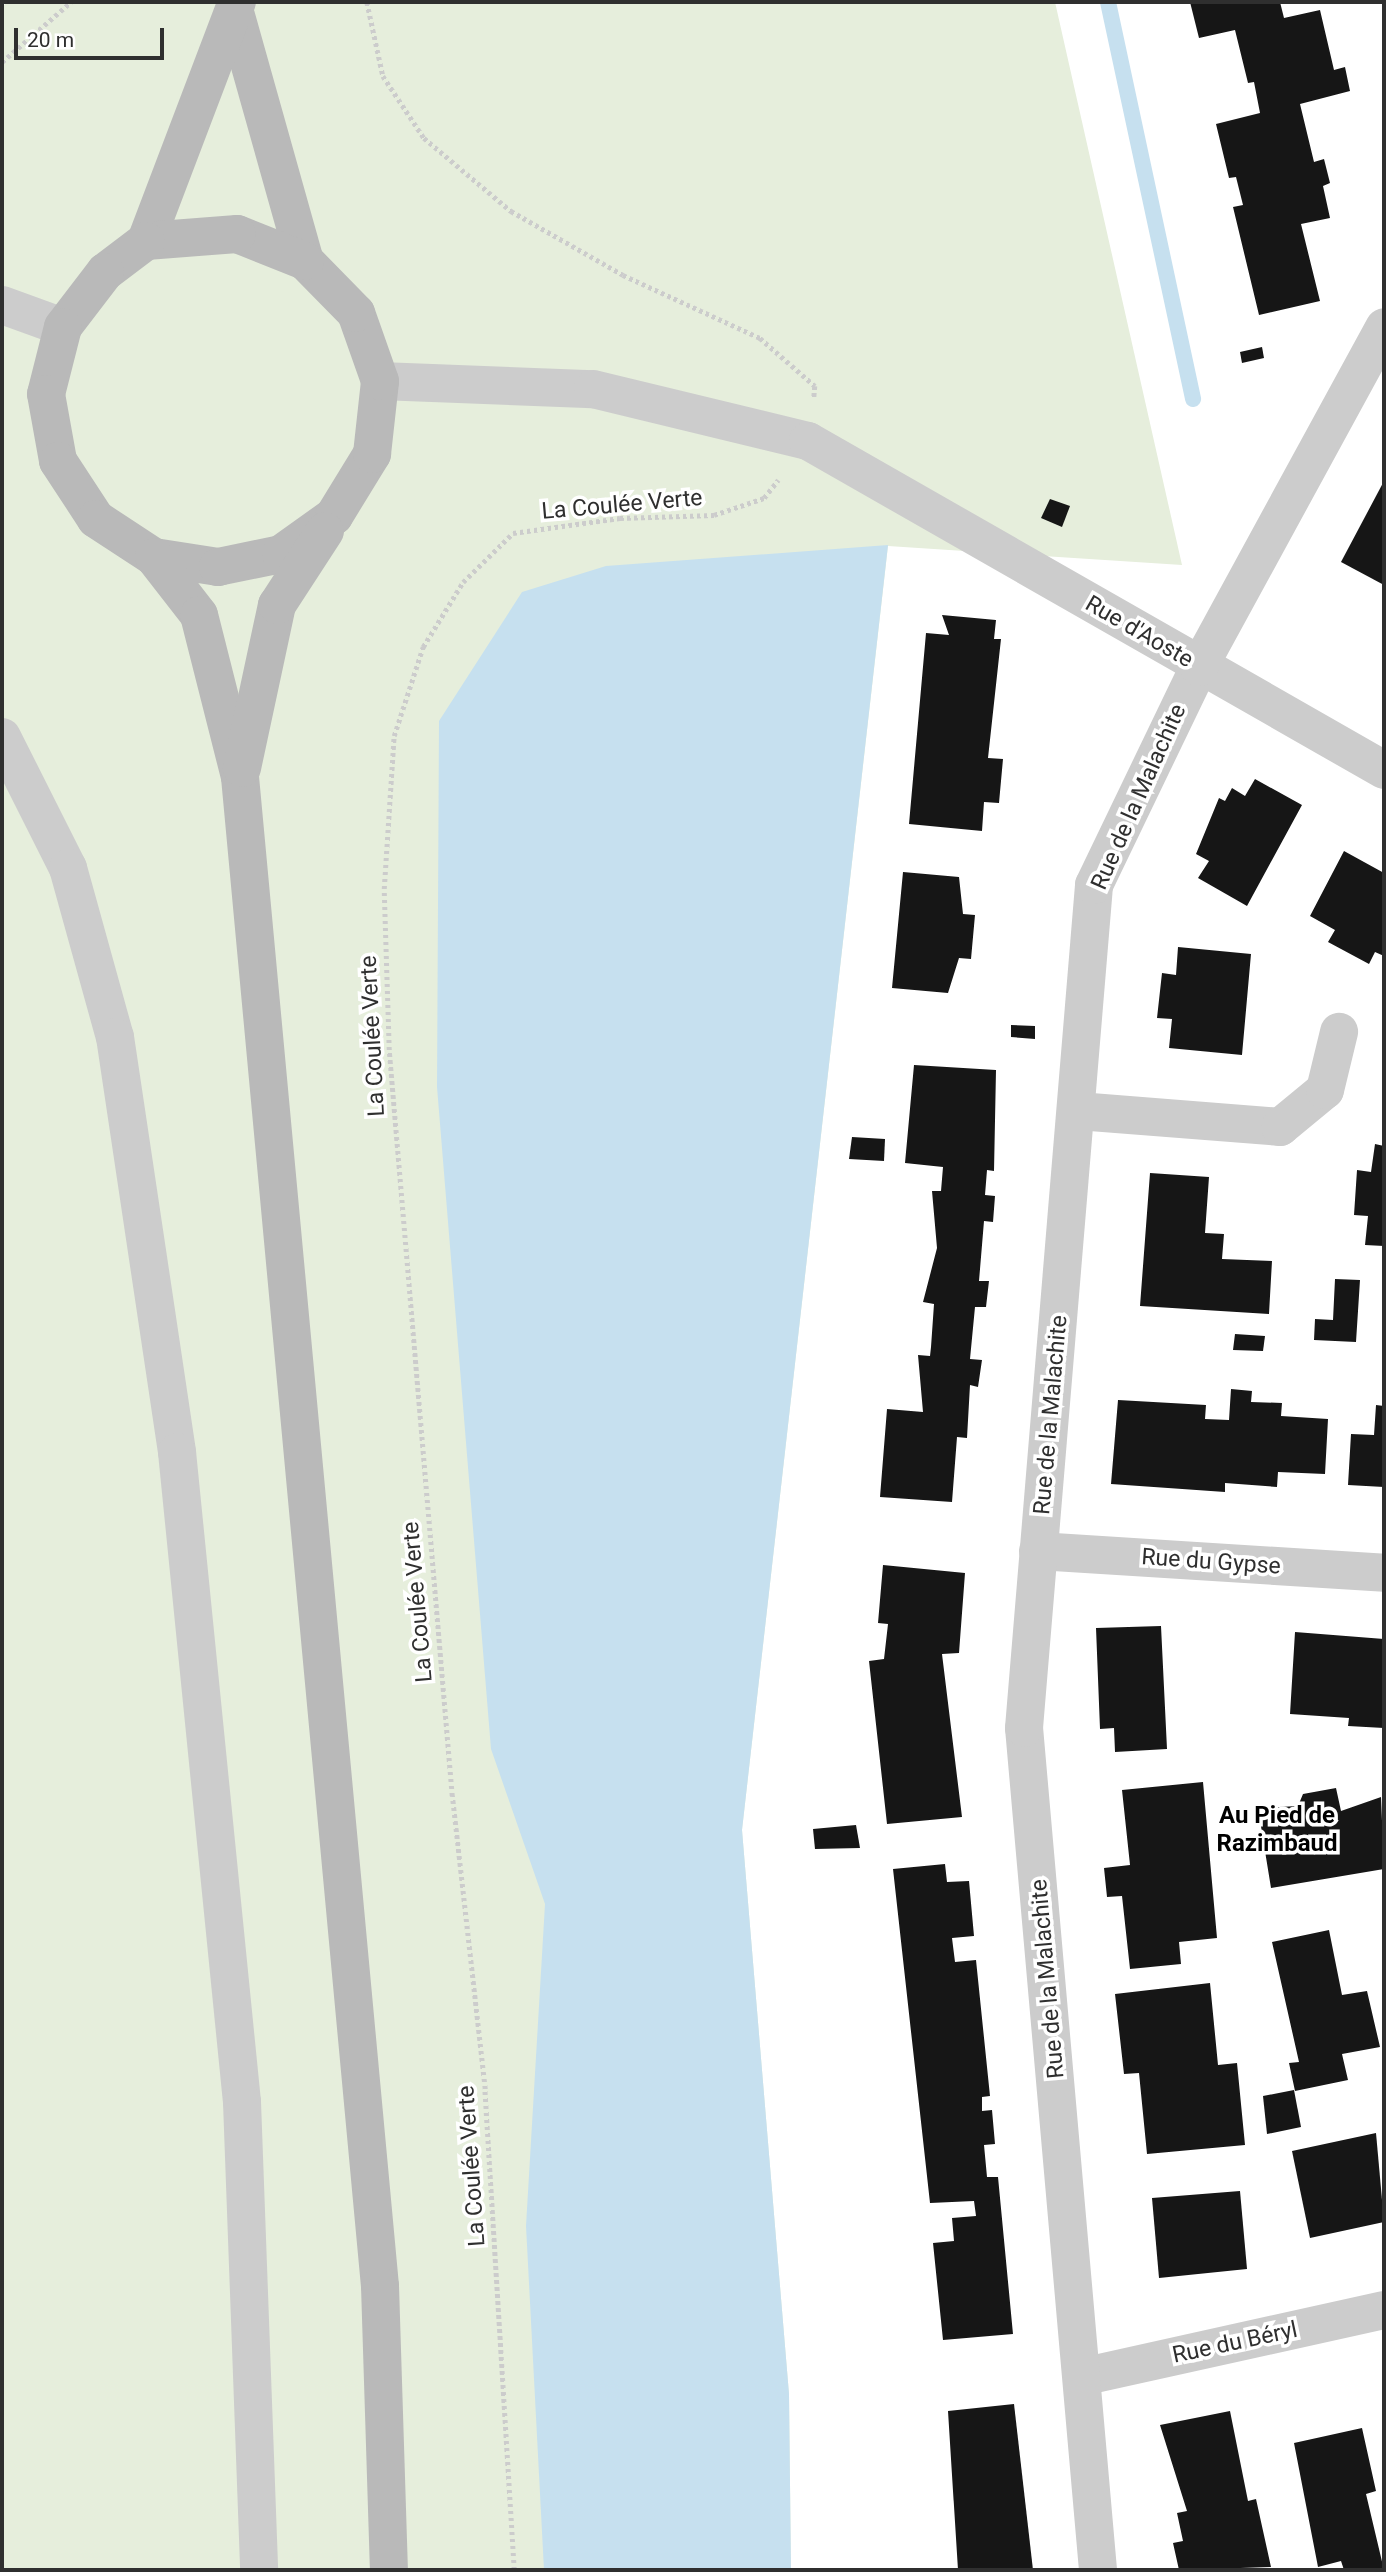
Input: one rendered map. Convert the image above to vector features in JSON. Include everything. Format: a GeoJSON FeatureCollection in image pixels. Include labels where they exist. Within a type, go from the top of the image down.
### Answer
{"type":"FeatureCollection","features":[{"type":"Feature","properties":{"kind":"main road"},"geometry":{"type":"LineString","coordinates":[[236,9],[146,241],[105,272],[63,327],[46,394],[58,461],[96,519],[154,557],[199,615],[240,777],[380,2286],[388,2570]]}},
{"type":"Feature","properties":{"kind":"main road"},"geometry":{"type":"LineString","coordinates":[[236,9],[306,261]]}},
{"type":"Feature","properties":{"kind":"main road"},"geometry":{"type":"LineString","coordinates":[[146,241],[237,234],[306,261],[356,313],[380,382],[372,454],[277,605],[240,777]]}},
{"type":"Feature","properties":{"kind":"main road"},"geometry":{"type":"LineString","coordinates":[[154,557],[218,567],[281,554],[334,516]]}},
{"type":"Feature","properties":{"kind":"street"},"geometry":{"type":"LineString","coordinates":[[2,305],[63,327]]}},
{"type":"Feature","properties":{"kind":"street","name":"Rue de la Malachite"},"geometry":{"type":"LineString","coordinates":[[1098,2570],[1086,2376],[1024,1728],[1079,1111],[1094,885],[1199,667],[1384,327]]}},
{"type":"Feature","properties":{"kind":"street","name":"Rue d'Aoste"},"geometry":{"type":"LineString","coordinates":[[380,382],[593,388],[808,441],[1199,667],[1384,770]]}},
{"type":"Feature","properties":{"kind":"street"},"geometry":{"type":"LineString","coordinates":[[2,737],[68,868],[115,1037],[177,1452],[242,2102],[259,2570]]}},
{"type":"Feature","properties":{"kind":"street"},"geometry":{"type":"LineString","coordinates":[[1079,1111],[1280,1127],[1325,1090],[1339,1032]]}},
{"type":"Feature","properties":{"kind":"street","name":"Rue du Gypse"},"geometry":{"type":"LineString","coordinates":[[1038,1551],[1384,1573]]}},
{"type":"Feature","properties":{"kind":"street","name":"Rue du Béryl"},"geometry":{"type":"LineString","coordinates":[[1086,2376],[1384,2310]]}},
{"type":"Feature","properties":{"kind":"path"},"geometry":{"type":"LineString","coordinates":[[2,62],[71,2]]}},
{"type":"Feature","properties":{"kind":"path"},"geometry":{"type":"LineString","coordinates":[[367,2],[383,76],[424,138],[511,211],[623,275],[760,338],[815,386],[808,441]]}},
{"type":"Feature","properties":{"kind":"path","name":"La Coulée Verte"},"geometry":{"type":"LineString","coordinates":[[514,2570],[485,2089],[452,1796],[389,1050],[384,889],[394,736],[423,647],[463,582],[513,533],[620,518],[715,515],[764,498],[808,441]]}},
{"type":"Feature","properties":{"kind":"green space"},"geometry":{"type":"Polygon","coordinates":[[[7,2],[1055,2],[1182,565],[888,546],[742,1830],[789,2394],[791,2570],[2,2570],[2,7],[7,2]]]}},
{"type":"Feature","properties":{"kind":"water"},"geometry":{"type":"Polygon","coordinates":[[[888,545],[742,1830],[789,2394],[791,2570],[544,2570],[526,2226],[545,1904],[491,1749],[437,1087],[439,721],[522,592],[606,566],[888,545]]]}},
{"type":"Feature","properties":{"kind":"building"},"geometry":{"type":"Polygon","coordinates":[[[1190,2],[1280,2],[1284,18],[1320,10],[1334,70],[1345,67],[1350,91],[1300,104],[1314,162],[1324,159],[1330,183],[1323,186],[1330,218],[1301,224],[1320,301],[1259,315],[1233,207],[1243,205],[1236,177],[1229,178],[1216,124],[1260,113],[1254,82],[1248,83],[1235,30],[1199,38],[1190,2]]]}},
{"type":"Feature","properties":{"kind":"building"},"geometry":{"type":"Polygon","coordinates":[[[1262,347],[1264,358],[1242,363],[1240,352],[1262,347]]]}},
{"type":"Feature","properties":{"kind":"building"},"geometry":{"type":"Polygon","coordinates":[[[1384,481],[1384,585],[1341,562],[1384,481]]]}},
{"type":"Feature","properties":{"kind":"building"},"geometry":{"type":"Polygon","coordinates":[[[1050,499],[1070,506],[1062,527],[1041,518],[1050,499]]]}},
{"type":"Feature","properties":{"kind":"building"},"geometry":{"type":"Polygon","coordinates":[[[942,615],[996,620],[994,639],[1001,639],[988,758],[1003,759],[999,803],[984,802],[982,831],[909,824],[926,633],[949,635],[942,615]]]}},
{"type":"Feature","properties":{"kind":"building"},"geometry":{"type":"Polygon","coordinates":[[[1255,779],[1302,805],[1247,906],[1198,878],[1209,861],[1196,854],[1219,798],[1225,801],[1232,788],[1245,796],[1255,779]]]}},
{"type":"Feature","properties":{"kind":"building"},"geometry":{"type":"Polygon","coordinates":[[[1344,851],[1384,873],[1384,956],[1375,952],[1369,964],[1328,942],[1335,930],[1310,916],[1344,851]]]}},
{"type":"Feature","properties":{"kind":"building"},"geometry":{"type":"Polygon","coordinates":[[[903,872],[959,877],[963,914],[975,915],[971,959],[959,958],[948,993],[892,988],[903,872]]]}},
{"type":"Feature","properties":{"kind":"building"},"geometry":{"type":"Polygon","coordinates":[[[1178,947],[1251,954],[1242,1055],[1169,1048],[1172,1019],[1157,1018],[1162,973],[1176,975],[1178,947]]]}},
{"type":"Feature","properties":{"kind":"building"},"geometry":{"type":"Polygon","coordinates":[[[1011,1025],[1035,1026],[1035,1039],[1011,1037],[1011,1025]]]}},
{"type":"Feature","properties":{"kind":"building"},"geometry":{"type":"Polygon","coordinates":[[[914,1065],[996,1070],[994,1171],[987,1170],[985,1195],[995,1196],[993,1222],[984,1221],[979,1281],[989,1281],[986,1307],[975,1307],[970,1359],[982,1360],[978,1387],[970,1385],[967,1438],[957,1437],[952,1502],[880,1497],[887,1409],[923,1412],[918,1355],[930,1356],[931,1347],[934,1304],[923,1302],[937,1248],[932,1191],[941,1191],[943,1167],[905,1163],[914,1065]]]}},
{"type":"Feature","properties":{"kind":"building"},"geometry":{"type":"Polygon","coordinates":[[[852,1137],[885,1139],[884,1161],[849,1159],[852,1137]]]}},
{"type":"Feature","properties":{"kind":"building"},"geometry":{"type":"Polygon","coordinates":[[[1375,1144],[1384,1146],[1384,1246],[1365,1245],[1368,1216],[1354,1215],[1357,1170],[1371,1172],[1375,1144]]]}},
{"type":"Feature","properties":{"kind":"building"},"geometry":{"type":"Polygon","coordinates":[[[1150,1173],[1209,1177],[1205,1233],[1224,1234],[1222,1259],[1272,1261],[1269,1314],[1140,1306],[1150,1173]]]}},
{"type":"Feature","properties":{"kind":"building"},"geometry":{"type":"Polygon","coordinates":[[[1335,1279],[1360,1280],[1356,1342],[1314,1340],[1315,1319],[1333,1320],[1335,1279]]]}},
{"type":"Feature","properties":{"kind":"building"},"geometry":{"type":"Polygon","coordinates":[[[1235,1334],[1265,1336],[1263,1351],[1233,1350],[1235,1334]]]}},
{"type":"Feature","properties":{"kind":"building"},"geometry":{"type":"Polygon","coordinates":[[[1231,1389],[1252,1391],[1251,1402],[1282,1403],[1281,1416],[1328,1419],[1325,1474],[1278,1472],[1277,1487],[1225,1483],[1225,1492],[1111,1484],[1118,1400],[1206,1405],[1205,1419],[1229,1420],[1231,1389]]]}},
{"type":"Feature","properties":{"kind":"building"},"geometry":{"type":"Polygon","coordinates":[[[1376,1405],[1384,1406],[1384,1487],[1348,1485],[1351,1434],[1374,1435],[1376,1405]]]}},
{"type":"Feature","properties":{"kind":"building"},"geometry":{"type":"Polygon","coordinates":[[[883,1565],[965,1573],[959,1653],[942,1654],[962,1817],[887,1824],[869,1661],[884,1659],[888,1624],[878,1623],[883,1565]]]}},
{"type":"Feature","properties":{"kind":"building"},"geometry":{"type":"Polygon","coordinates":[[[1161,1626],[1167,1749],[1115,1752],[1114,1728],[1100,1729],[1096,1628],[1161,1626]]]}},
{"type":"Feature","properties":{"kind":"building"},"geometry":{"type":"Polygon","coordinates":[[[1295,1632],[1384,1639],[1384,1728],[1348,1726],[1349,1718],[1290,1714],[1295,1632]]]}},
{"type":"Feature","properties":{"kind":"building"},"geometry":{"type":"Polygon","coordinates":[[[1203,1782],[1217,1938],[1179,1942],[1181,1964],[1130,1969],[1122,1896],[1107,1897],[1104,1868],[1130,1865],[1122,1790],[1203,1782]]]}},
{"type":"Feature","properties":{"kind":"building"},"geometry":{"type":"Polygon","coordinates":[[[1336,1788],[1341,1811],[1381,1797],[1384,1869],[1271,1888],[1258,1808],[1298,1806],[1303,1794],[1336,1788]]]}},
{"type":"Feature","properties":{"kind":"building"},"geometry":{"type":"Polygon","coordinates":[[[856,1825],[860,1848],[815,1849],[813,1829],[856,1825]]]}},
{"type":"Feature","properties":{"kind":"building"},"geometry":{"type":"Polygon","coordinates":[[[945,1864],[947,1882],[969,1881],[974,1936],[952,1938],[955,1962],[976,1960],[990,2096],[982,2097],[982,2111],[992,2110],[995,2144],[984,2145],[987,2177],[998,2177],[1013,2334],[943,2340],[933,2243],[954,2241],[952,2218],[976,2216],[974,2201],[930,2203],[893,1869],[945,1864]]]}},
{"type":"Feature","properties":{"kind":"building"},"geometry":{"type":"Polygon","coordinates":[[[1329,1930],[1342,1995],[1367,1991],[1380,2047],[1342,2054],[1348,2080],[1295,2091],[1289,2063],[1299,2062],[1272,1942],[1329,1930]]]}},
{"type":"Feature","properties":{"kind":"building"},"geometry":{"type":"Polygon","coordinates":[[[1210,1983],[1218,2065],[1237,2063],[1245,2145],[1147,2154],[1139,2073],[1124,2074],[1115,1994],[1210,1983]]]}},
{"type":"Feature","properties":{"kind":"building"},"geometry":{"type":"Polygon","coordinates":[[[1294,2090],[1301,2127],[1267,2134],[1263,2096],[1294,2090]]]}},
{"type":"Feature","properties":{"kind":"building"},"geometry":{"type":"Polygon","coordinates":[[[1376,2133],[1384,2222],[1310,2238],[1292,2151],[1376,2133]]]}},
{"type":"Feature","properties":{"kind":"building"},"geometry":{"type":"Polygon","coordinates":[[[1240,2191],[1247,2269],[1159,2278],[1152,2198],[1240,2191]]]}},
{"type":"Feature","properties":{"kind":"building"},"geometry":{"type":"Polygon","coordinates":[[[1014,2404],[1033,2570],[958,2570],[948,2411],[1014,2404]]]}},
{"type":"Feature","properties":{"kind":"building"},"geometry":{"type":"Polygon","coordinates":[[[1230,2411],[1248,2501],[1256,2499],[1271,2567],[1179,2570],[1173,2543],[1183,2541],[1177,2513],[1187,2511],[1160,2425],[1230,2411]]]}},
{"type":"Feature","properties":{"kind":"building"},"geometry":{"type":"Polygon","coordinates":[[[1362,2428],[1376,2491],[1366,2494],[1384,2570],[1344,2570],[1341,2561],[1318,2567],[1294,2443],[1362,2428]]]}},
{"type":"Feature","properties":{"kind":"waterway"},"geometry":{"type":"LineString","coordinates":[[1108,2],[1193,399]]}},
{"type":"Feature","properties":{"kind":"district","name":"Au Pied de Razimbaud"},"geometry":{"type":"Point","coordinates":[1277,1830]}}]}
